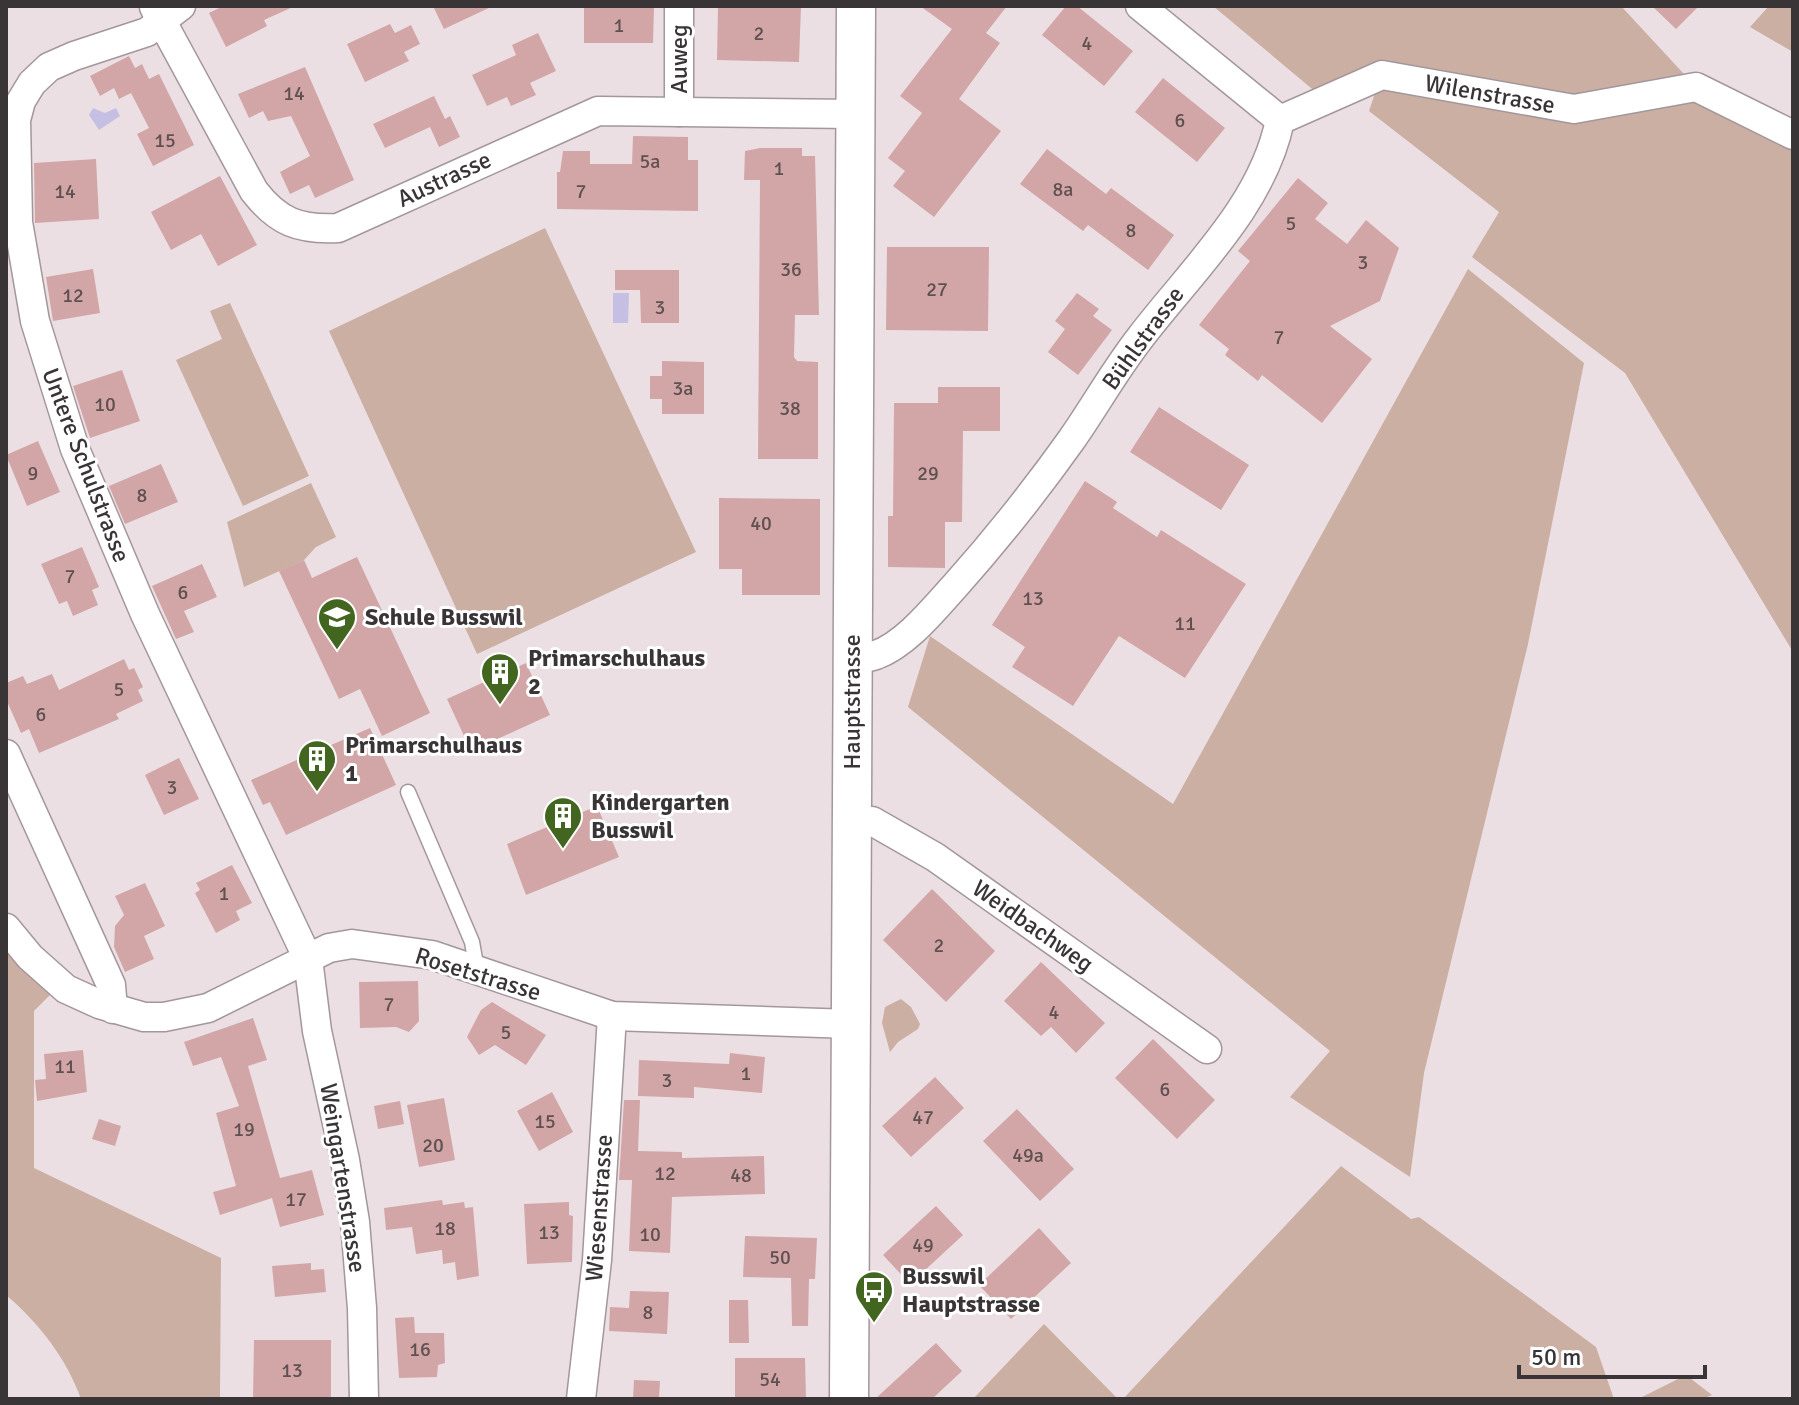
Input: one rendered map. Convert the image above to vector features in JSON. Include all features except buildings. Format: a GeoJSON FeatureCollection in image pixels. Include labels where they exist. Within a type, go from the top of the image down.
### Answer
{"type":"FeatureCollection","features":[{"type":"Feature","properties":{"kind":"street","name":"Auweg"},"geometry":{"type":"LineString","coordinates":[[679,6],[679,112]]}},
{"type":"Feature","properties":{"kind":"street","name":"Hauptstrasse"},"geometry":{"type":"LineString","coordinates":[[849,1399],[856,6]]}},
{"type":"Feature","properties":{"kind":"street"},"geometry":{"type":"LineString","coordinates":[[1140,6],[1280,120]]}},
{"type":"Feature","properties":{"kind":"street","name":"Austrasse"},"geometry":{"type":"LineString","coordinates":[[165,11],[254,191],[270,211],[289,225],[313,229],[338,228],[581,116],[613,110],[855,114]]}},
{"type":"Feature","properties":{"kind":"street","name":"Untere Schulstrasse"},"geometry":{"type":"LineString","coordinates":[[165,11],[147,32],[49,67],[32,83],[21,101],[16,120],[18,222],[35,321],[75,449],[145,614],[308,959]]}},
{"type":"Feature","properties":{"kind":"street","name":"Wilenstrasse"},"geometry":{"type":"LineString","coordinates":[[1280,120],[1382,75],[1574,109],[1696,87],[1793,135]]}},
{"type":"Feature","properties":{"kind":"street","name":"Bühlstrasse"},"geometry":{"type":"LineString","coordinates":[[852,659],[876,655],[893,646],[936,607],[998,537],[1072,439],[1138,340],[1232,221],[1264,172],[1275,148],[1280,120]]}},
{"type":"Feature","properties":{"kind":"street"},"geometry":{"type":"LineString","coordinates":[[6,754],[111,985],[113,1009]]}},
{"type":"Feature","properties":{"kind":"street","name":"Weidbachweg"},"geometry":{"type":"LineString","coordinates":[[852,821],[872,821],[935,857],[1207,1049]]}},
{"type":"Feature","properties":{"kind":"street","name":"Rosetstrasse"},"geometry":{"type":"LineString","coordinates":[[6,928],[30,957],[66,989],[113,1009],[164,1017],[208,1008],[329,948],[352,944],[432,955],[612,1016],[851,1024]]}},
{"type":"Feature","properties":{"kind":"street","name":"Weingartenstrasse"},"geometry":{"type":"LineString","coordinates":[[308,959],[317,1031],[355,1222],[362,1308],[364,1399]]}},
{"type":"Feature","properties":{"kind":"street","name":"Wiesenstrasse"},"geometry":{"type":"LineString","coordinates":[[581,1399],[597,1260],[612,1016]]}},
{"type":"Feature","properties":{"kind":"lane"},"geometry":{"type":"LineString","coordinates":[[408,792],[450,897],[472,942],[475,959],[472,969]]}},
{"type":"Feature","properties":{"kind":"shaded area"},"geometry":{"type":"Polygon","coordinates":[[[1213,6],[1621,6],[1696,87],[1793,133],[1793,652],[1625,373],[1472,257],[1499,212],[1369,111],[1381,75],[1323,98],[1213,6]]]}},
{"type":"Feature","properties":{"kind":"shaded area"},"geometry":{"type":"Polygon","coordinates":[[[1769,6],[1793,6],[1793,52],[1750,27],[1769,6]]]}},
{"type":"Feature","properties":{"kind":"shaded area"},"geometry":{"type":"Polygon","coordinates":[[[93,108],[105,113],[116,108],[120,116],[99,130],[89,115],[93,108]]]}},
{"type":"Feature","properties":{"kind":"shaded area"},"geometry":{"type":"Polygon","coordinates":[[[545,228],[696,552],[477,654],[329,331],[545,228]]]}},
{"type":"Feature","properties":{"kind":"shaded area"},"geometry":{"type":"Polygon","coordinates":[[[1468,269],[1584,363],[1528,644],[1424,1073],[1410,1177],[1290,1097],[1330,1051],[908,707],[930,636],[1173,804],[1468,269]]]}},
{"type":"Feature","properties":{"kind":"shaded area"},"geometry":{"type":"Polygon","coordinates":[[[613,293],[629,293],[628,323],[613,323],[613,293]]]}},
{"type":"Feature","properties":{"kind":"shaded area"},"geometry":{"type":"Polygon","coordinates":[[[230,303],[309,476],[243,506],[176,360],[222,339],[210,311],[230,303]]]}},
{"type":"Feature","properties":{"kind":"shaded area"},"geometry":{"type":"Polygon","coordinates":[[[311,483],[336,537],[316,547],[304,560],[244,587],[227,522],[311,483]]]}},
{"type":"Feature","properties":{"kind":"shaded area"},"geometry":{"type":"Polygon","coordinates":[[[6,951],[55,990],[34,1011],[34,1168],[221,1258],[220,1399],[81,1399],[51,1342],[6,1295],[6,951]]]}},
{"type":"Feature","properties":{"kind":"shaded area"},"geometry":{"type":"Polygon","coordinates":[[[901,999],[911,1007],[920,1024],[890,1052],[882,1023],[885,1007],[901,999]]]}},
{"type":"Feature","properties":{"kind":"shaded area"},"geometry":{"type":"Polygon","coordinates":[[[1341,1166],[1411,1219],[1419,1217],[1596,1347],[1614,1399],[1123,1399],[1341,1166]]]}},
{"type":"Feature","properties":{"kind":"shaded area"},"geometry":{"type":"Polygon","coordinates":[[[1044,1324],[1118,1399],[973,1399],[1044,1324]]]}},
{"type":"Feature","properties":{"kind":"shaded area"},"geometry":{"type":"Polygon","coordinates":[[[1686,1375],[1712,1395],[1702,1399],[1638,1399],[1686,1375]]]}},
{"type":"Feature","properties":{"kind":"place","name":"Schule Busswil"},"geometry":{"type":"Point","coordinates":[337,651]}},
{"type":"Feature","properties":{"kind":"place","name":"Primarschulhaus 2"},"geometry":{"type":"Point","coordinates":[500,706]}},
{"type":"Feature","properties":{"kind":"place","name":"Primarschulhaus 1"},"geometry":{"type":"Point","coordinates":[317,793]}},
{"type":"Feature","properties":{"kind":"place","name":"Kindergarten Busswil"},"geometry":{"type":"Point","coordinates":[563,850]}},
{"type":"Feature","properties":{"kind":"place","name":"Busswil Hauptstrasse"},"geometry":{"type":"Point","coordinates":[874,1324]}}]}
